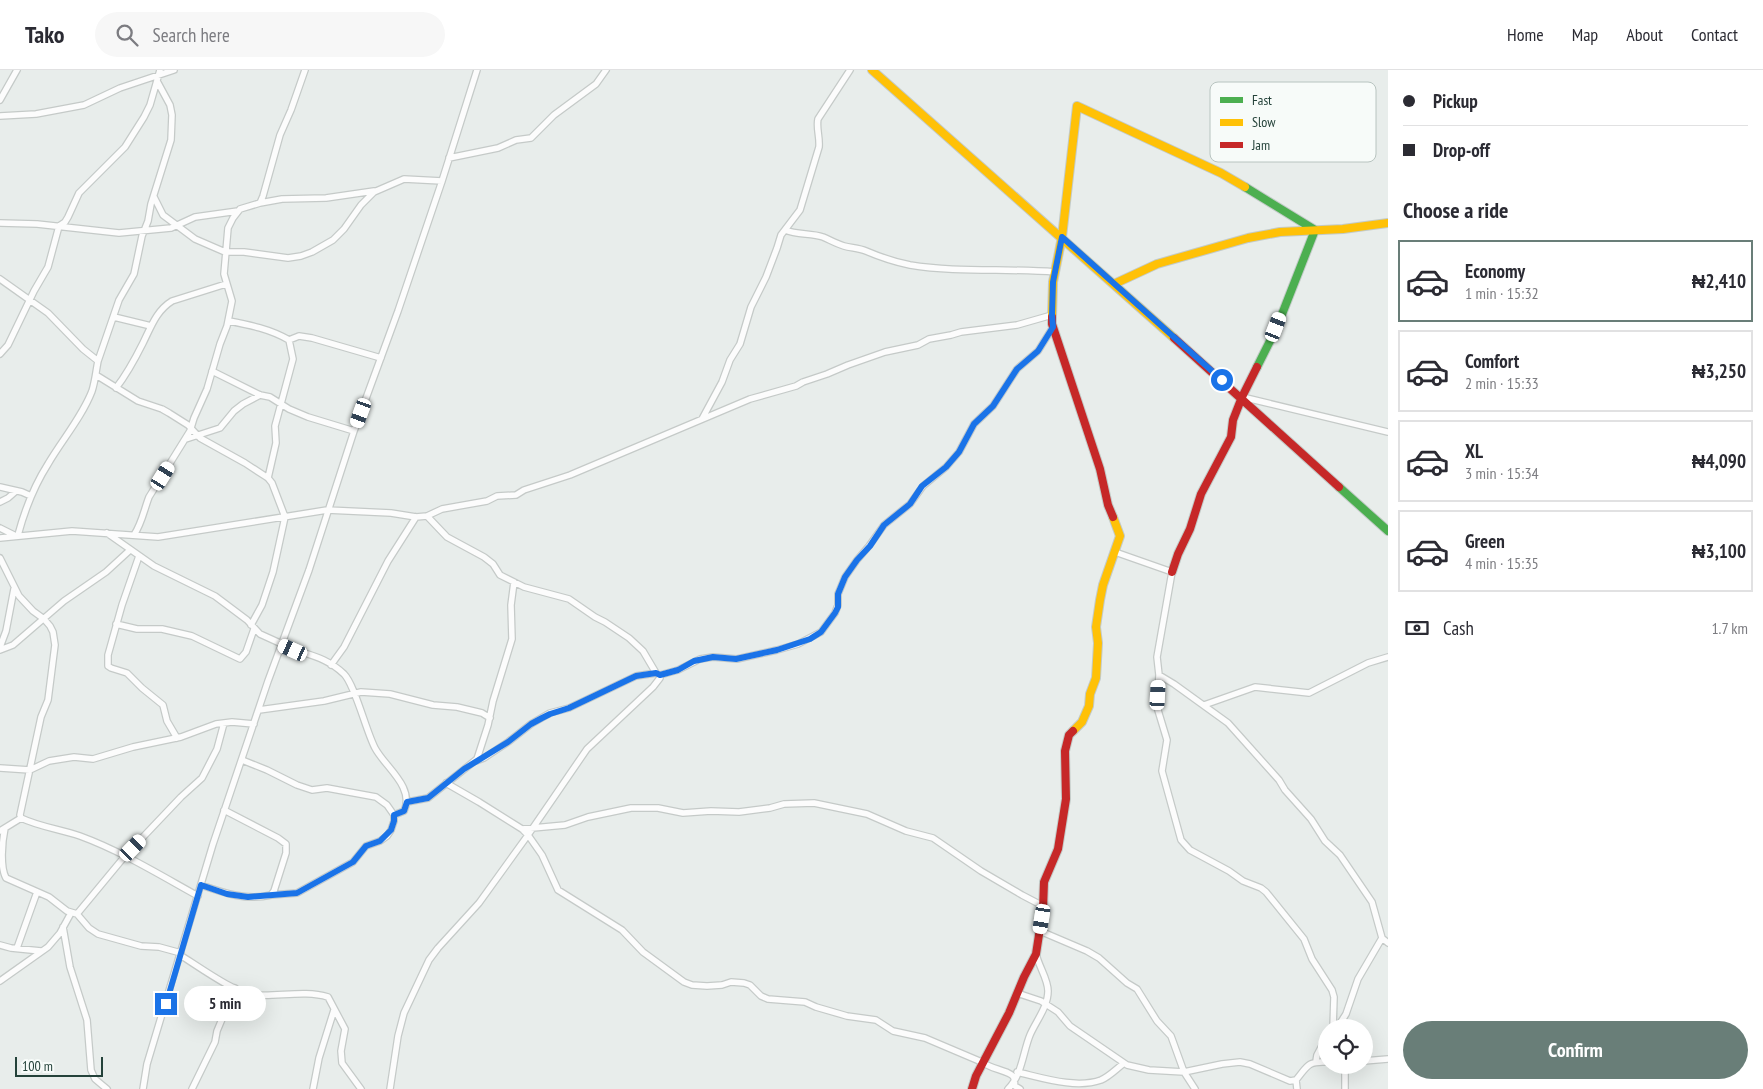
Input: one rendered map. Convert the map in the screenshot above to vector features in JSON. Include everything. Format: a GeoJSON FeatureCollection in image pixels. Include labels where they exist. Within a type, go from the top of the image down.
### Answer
{"type":"FeatureCollection","features":[{"type":"Feature","properties":{"kind":"street"},"geometry":{"type":"LineString","coordinates":[[0,100],[17,70]]}},
{"type":"Feature","properties":{"kind":"street"},"geometry":{"type":"LineString","coordinates":[[0,116],[36,114],[84,105],[120,88],[174,70]]}},
{"type":"Feature","properties":{"kind":"street"},"geometry":{"type":"LineString","coordinates":[[260,203],[264,196],[280,135],[292,110],[305,70]]}},
{"type":"Feature","properties":{"kind":"street"},"geometry":{"type":"LineString","coordinates":[[143,1089],[148,1064],[224,810],[309,570],[354,431],[442,182],[477,70]]}},
{"type":"Feature","properties":{"kind":"street"},"geometry":{"type":"LineString","coordinates":[[449,158],[498,148],[516,140],[532,138],[554,115],[596,84],[606,70]]}},
{"type":"Feature","properties":{"kind":"street"},"geometry":{"type":"LineString","coordinates":[[702,419],[722,382],[730,360],[740,344],[751,307],[766,276],[781,235],[800,210],[819,147],[818,119],[850,70]]}},
{"type":"Feature","properties":{"kind":"street"},"geometry":{"type":"LineString","coordinates":[[872,70],[1242,397],[1388,531]]}},
{"type":"Feature","properties":{"kind":"street"},"geometry":{"type":"LineString","coordinates":[[16,535],[31,496],[58,446],[85,407],[92,390],[98,361],[119,300],[134,274],[144,230],[171,140],[170,105],[158,76]]}},
{"type":"Feature","properties":{"kind":"street"},"geometry":{"type":"LineString","coordinates":[[0,354],[8,344],[51,260],[59,226],[68,217],[79,192],[124,147],[150,105],[158,76]]}},
{"type":"Feature","properties":{"kind":"street"},"geometry":{"type":"LineString","coordinates":[[972,1089],[976,1076],[1036,954],[1043,906],[1044,882],[1058,848],[1066,799],[1065,751],[1069,735],[1082,722],[1086,713],[1094,685],[1098,643],[1096,627],[1100,600],[1120,533],[1108,505],[1100,469],[1053,327],[1055,272],[1062,237],[1077,106],[1221,173],[1315,230]]}},
{"type":"Feature","properties":{"kind":"street"},"geometry":{"type":"LineString","coordinates":[[154,197],[164,215],[195,239],[225,252],[244,252],[288,258],[312,252],[333,240],[344,229],[368,196],[378,191],[408,178],[442,182]]}},
{"type":"Feature","properties":{"kind":"street"},"geometry":{"type":"LineString","coordinates":[[0,224],[37,224],[114,233],[177,226],[195,217],[238,211],[247,206],[260,203],[297,198],[326,198],[378,191]]}},
{"type":"Feature","properties":{"kind":"street"},"geometry":{"type":"LineString","coordinates":[[134,535],[142,522],[149,496],[186,439],[207,389],[229,321],[232,301],[224,274],[225,252],[228,228],[238,211]]}},
{"type":"Feature","properties":{"kind":"street"},"geometry":{"type":"LineString","coordinates":[[1114,284],[1157,264],[1248,238],[1280,232],[1343,229],[1388,223]]}},
{"type":"Feature","properties":{"kind":"street"},"geometry":{"type":"LineString","coordinates":[[785,230],[821,237],[866,251],[881,258],[911,265],[987,271],[1022,270],[1055,272]]}},
{"type":"Feature","properties":{"kind":"street"},"geometry":{"type":"LineString","coordinates":[[1315,230],[1276,327],[1242,397],[1233,420],[1231,437],[1202,494],[1172,572],[1158,657],[1157,707],[1167,740],[1162,771],[1181,840],[1190,850],[1266,892],[1304,939],[1312,959],[1332,990],[1334,997],[1333,1019]]}},
{"type":"Feature","properties":{"kind":"street"},"geometry":{"type":"LineString","coordinates":[[0,279],[48,313],[78,345],[98,361]]}},
{"type":"Feature","properties":{"kind":"street"},"geometry":{"type":"LineString","coordinates":[[116,388],[128,372],[157,315],[164,306],[172,300],[226,284]]}},
{"type":"Feature","properties":{"kind":"street"},"geometry":{"type":"LineString","coordinates":[[0,538],[72,530],[158,537],[327,510],[391,513],[416,517],[427,516],[442,510],[487,501],[496,496],[516,495],[524,490],[595,465],[750,399],[796,386],[848,364],[885,352],[918,345],[929,340],[962,332],[1017,324],[1052,315]]}},
{"type":"Feature","properties":{"kind":"street"},"geometry":{"type":"LineString","coordinates":[[114,317],[152,326]]}},
{"type":"Feature","properties":{"kind":"street"},"geometry":{"type":"LineString","coordinates":[[229,321],[262,328],[289,340],[299,336],[312,338],[381,358]]}},
{"type":"Feature","properties":{"kind":"street"},"geometry":{"type":"LineString","coordinates":[[407,802],[428,798],[476,761],[484,758],[508,742],[531,724],[636,676],[678,670],[700,659],[713,657],[736,659],[777,650],[810,639],[821,632],[838,607],[838,594],[845,577],[857,560],[870,546],[884,525],[910,504],[922,486],[946,467],[959,452],[974,424],[993,406],[1017,369],[1038,351],[1053,327]]}},
{"type":"Feature","properties":{"kind":"street"},"geometry":{"type":"LineString","coordinates":[[268,478],[276,443],[275,426],[293,359],[289,340]]}},
{"type":"Feature","properties":{"kind":"street"},"geometry":{"type":"LineString","coordinates":[[212,371],[260,395],[270,397],[308,417],[354,431]]}},
{"type":"Feature","properties":{"kind":"street"},"geometry":{"type":"LineString","coordinates":[[96,375],[138,401],[162,409],[214,447],[245,463],[268,478],[277,492],[285,517],[273,572],[246,652],[240,658],[192,636],[162,630],[137,629],[116,624]]}},
{"type":"Feature","properties":{"kind":"street"},"geometry":{"type":"LineString","coordinates":[[186,439],[220,428],[242,404],[260,395]]}},
{"type":"Feature","properties":{"kind":"street"},"geometry":{"type":"LineString","coordinates":[[1242,397],[1388,432]]}},
{"type":"Feature","properties":{"kind":"street"},"geometry":{"type":"LineString","coordinates":[[0,487],[31,496]]}},
{"type":"Feature","properties":{"kind":"street"},"geometry":{"type":"LineString","coordinates":[[0,502],[16,491]]}},
{"type":"Feature","properties":{"kind":"street"},"geometry":{"type":"LineString","coordinates":[[390,1089],[398,1036],[404,1013],[429,960],[479,904],[587,749],[653,687],[660,678],[647,655],[637,645],[575,602],[524,587],[500,575],[493,564],[447,537],[427,516]]}},
{"type":"Feature","properties":{"kind":"street"},"geometry":{"type":"LineString","coordinates":[[331,665],[344,647],[388,561],[416,517]]}},
{"type":"Feature","properties":{"kind":"street"},"geometry":{"type":"LineString","coordinates":[[0,528],[16,535]]}},
{"type":"Feature","properties":{"kind":"street"},"geometry":{"type":"LineString","coordinates":[[107,533],[154,566],[215,596],[253,627],[282,644],[320,657],[346,676],[376,751],[388,764],[407,795],[404,811],[394,815]]}},
{"type":"Feature","properties":{"kind":"street"},"geometry":{"type":"LineString","coordinates":[[0,648],[13,645],[64,601],[106,572],[130,550]]}},
{"type":"Feature","properties":{"kind":"street"},"geometry":{"type":"LineString","coordinates":[[1115,552],[1172,572]]}},
{"type":"Feature","properties":{"kind":"street"},"geometry":{"type":"LineString","coordinates":[[138,556],[126,588],[116,624],[108,655],[108,666],[126,673],[163,705],[166,721],[177,738]]}},
{"type":"Feature","properties":{"kind":"street"},"geometry":{"type":"LineString","coordinates":[[0,558],[14,588],[27,606],[44,619],[53,632],[55,645],[48,700],[41,717],[23,798],[21,818]]}},
{"type":"Feature","properties":{"kind":"street"},"geometry":{"type":"LineString","coordinates":[[476,761],[512,639],[511,605],[514,582]]}},
{"type":"Feature","properties":{"kind":"street"},"geometry":{"type":"LineString","coordinates":[[0,648],[6,631],[14,588]]}},
{"type":"Feature","properties":{"kind":"street"},"geometry":{"type":"LineString","coordinates":[[1204,705],[1255,687],[1310,693],[1368,663],[1388,657]]}},
{"type":"Feature","properties":{"kind":"street"},"geometry":{"type":"LineString","coordinates":[[1159,675],[1204,705],[1239,734],[1279,780],[1311,819],[1325,841],[1340,855],[1372,902],[1382,938],[1388,943]]}},
{"type":"Feature","properties":{"kind":"street"},"geometry":{"type":"LineString","coordinates":[[259,710],[324,701],[361,692],[390,694],[433,705],[457,707],[482,713],[490,718]]}},
{"type":"Feature","properties":{"kind":"street"},"geometry":{"type":"LineString","coordinates":[[482,713],[491,711]]}},
{"type":"Feature","properties":{"kind":"street"},"geometry":{"type":"LineString","coordinates":[[0,768],[30,770],[49,761],[74,757],[93,759],[133,747],[177,738],[224,723],[254,724]]}},
{"type":"Feature","properties":{"kind":"street"},"geometry":{"type":"LineString","coordinates":[[0,981],[48,947],[74,913],[124,856],[202,778],[218,749],[224,723]]}},
{"type":"Feature","properties":{"kind":"street"},"geometry":{"type":"LineString","coordinates":[[201,885],[227,894],[248,897],[297,893],[353,862],[366,846],[380,841],[387,836],[394,821],[394,815],[387,805],[376,797],[327,788],[312,790],[242,760]]}},
{"type":"Feature","properties":{"kind":"street"},"geometry":{"type":"LineString","coordinates":[[446,783],[522,829],[542,855],[558,890],[622,930],[643,952],[684,982],[707,986],[722,986],[731,982],[744,983],[750,985],[761,996],[768,999],[805,1002],[847,1016],[876,1020],[893,1031],[925,1038],[1011,1075],[1014,1078],[1015,1086],[1020,1089]]}},
{"type":"Feature","properties":{"kind":"street"},"geometry":{"type":"LineString","coordinates":[[522,829],[565,825],[588,817],[631,808],[658,808],[683,814],[711,811],[739,812],[784,804],[814,803],[867,814],[906,831],[933,838],[981,871],[1043,906]]}},
{"type":"Feature","properties":{"kind":"street"},"geometry":{"type":"LineString","coordinates":[[224,810],[286,844],[286,853],[271,895]]}},
{"type":"Feature","properties":{"kind":"street"},"geometry":{"type":"LineString","coordinates":[[21,818],[79,836],[106,847],[198,896]]}},
{"type":"Feature","properties":{"kind":"street"},"geometry":{"type":"LineString","coordinates":[[21,818],[2,830],[2,874],[6,878],[49,897],[74,913],[98,934],[141,946],[158,947],[180,954],[235,988],[254,995],[322,995],[328,997],[346,1028],[341,1051],[342,1063],[361,1089]]}},
{"type":"Feature","properties":{"kind":"street"},"geometry":{"type":"LineString","coordinates":[[17,948],[37,892]]}},
{"type":"Feature","properties":{"kind":"street"},"geometry":{"type":"LineString","coordinates":[[63,927],[70,967],[87,1020],[91,1070],[95,1079],[107,1089]]}},
{"type":"Feature","properties":{"kind":"street"},"geometry":{"type":"LineString","coordinates":[[1040,931],[1068,942],[1099,958],[1127,983],[1137,989],[1157,1021],[1171,1036],[1184,1072],[1195,1089]]}},
{"type":"Feature","properties":{"kind":"street"},"geometry":{"type":"LineString","coordinates":[[1343,1019],[1358,979],[1382,938]]}},
{"type":"Feature","properties":{"kind":"street"},"geometry":{"type":"LineString","coordinates":[[0,945],[41,951]]}},
{"type":"Feature","properties":{"kind":"street"},"geometry":{"type":"LineString","coordinates":[[1008,1089],[1014,1082],[1030,1036],[1046,1004],[1048,986],[1036,954]]}},
{"type":"Feature","properties":{"kind":"street"},"geometry":{"type":"LineString","coordinates":[[192,1089],[215,1042],[217,1031],[235,988]]}},
{"type":"Feature","properties":{"kind":"street"},"geometry":{"type":"LineString","coordinates":[[1017,993],[1046,1004],[1058,1012],[1070,1026],[1123,1064],[1149,1070],[1184,1072],[1240,1062],[1250,1064],[1290,1081],[1296,1080]]}},
{"type":"Feature","properties":{"kind":"street"},"geometry":{"type":"LineString","coordinates":[[312,1089],[334,1009]]}},
{"type":"Feature","properties":{"kind":"street"},"geometry":{"type":"LineString","coordinates":[[1297,1089],[1296,1080],[1307,1065],[1316,1061],[1318,1053]]}},
{"type":"Feature","properties":{"kind":"street"},"geometry":{"type":"LineString","coordinates":[[1373,1061],[1388,1059]]}},
{"type":"Feature","properties":{"kind":"street"},"geometry":{"type":"LineString","coordinates":[[1017,1072],[1052,1081],[1083,1085],[1101,1080],[1123,1064]]}},
{"type":"Feature","properties":{"kind":"street"},"geometry":{"type":"LineString","coordinates":[[1345,1074],[1345,1089]]}},
{"type":"Feature","properties":{"kind":"traffic: fast"},"geometry":{"type":"LineString","coordinates":[[1245,187],[1315,230],[1277,327],[1257,367]]}},
{"type":"Feature","properties":{"kind":"traffic: fast"},"geometry":{"type":"LineString","coordinates":[[1339,487],[1388,531]]}},
{"type":"Feature","properties":{"kind":"traffic: slow"},"geometry":{"type":"LineString","coordinates":[[872,70],[1174,338]]}},
{"type":"Feature","properties":{"kind":"traffic: slow"},"geometry":{"type":"LineString","coordinates":[[1052,317],[1053,282],[1062,237],[1077,106],[1221,173],[1245,187]]}},
{"type":"Feature","properties":{"kind":"traffic: slow"},"geometry":{"type":"LineString","coordinates":[[1114,284],[1157,264],[1248,238],[1280,232],[1343,229],[1388,223]]}},
{"type":"Feature","properties":{"kind":"traffic: slow"},"geometry":{"type":"LineString","coordinates":[[1073,731],[1082,722],[1089,706],[1090,694],[1096,678],[1098,643],[1096,627],[1100,600],[1103,585],[1120,536],[1113,517]]}},
{"type":"Feature","properties":{"kind":"traffic: jam"},"geometry":{"type":"LineString","coordinates":[[1052,317],[1052,324],[1100,469],[1108,505],[1113,517]]}},
{"type":"Feature","properties":{"kind":"traffic: jam"},"geometry":{"type":"LineString","coordinates":[[1174,338],[1339,487]]}},
{"type":"Feature","properties":{"kind":"traffic: jam"},"geometry":{"type":"LineString","coordinates":[[1172,572],[1190,529],[1201,494],[1231,437],[1233,420],[1257,367]]}},
{"type":"Feature","properties":{"kind":"traffic: jam"},"geometry":{"type":"LineString","coordinates":[[972,1089],[976,1076],[1009,1013],[1036,954],[1043,909],[1044,882],[1058,849],[1066,799],[1065,751],[1069,735],[1073,731]]}},
{"type":"Feature","properties":{"kind":"route"},"geometry":{"type":"LineString","coordinates":[[166,1004],[201,885],[227,894],[248,897],[297,893],[353,862],[362,849],[387,836],[394,821],[394,815],[404,811],[407,802],[428,798],[471,764],[484,758],[531,724],[550,714],[569,708],[636,676],[656,673],[660,675],[678,670],[694,661],[713,657],[736,659],[777,650],[798,644],[821,632],[838,607],[838,594],[845,577],[870,546],[876,535],[884,525],[910,504],[922,486],[946,467],[959,452],[974,424],[993,406],[1017,369],[1038,351],[1053,327],[1053,282],[1062,237],[1222,380]]}}]}
